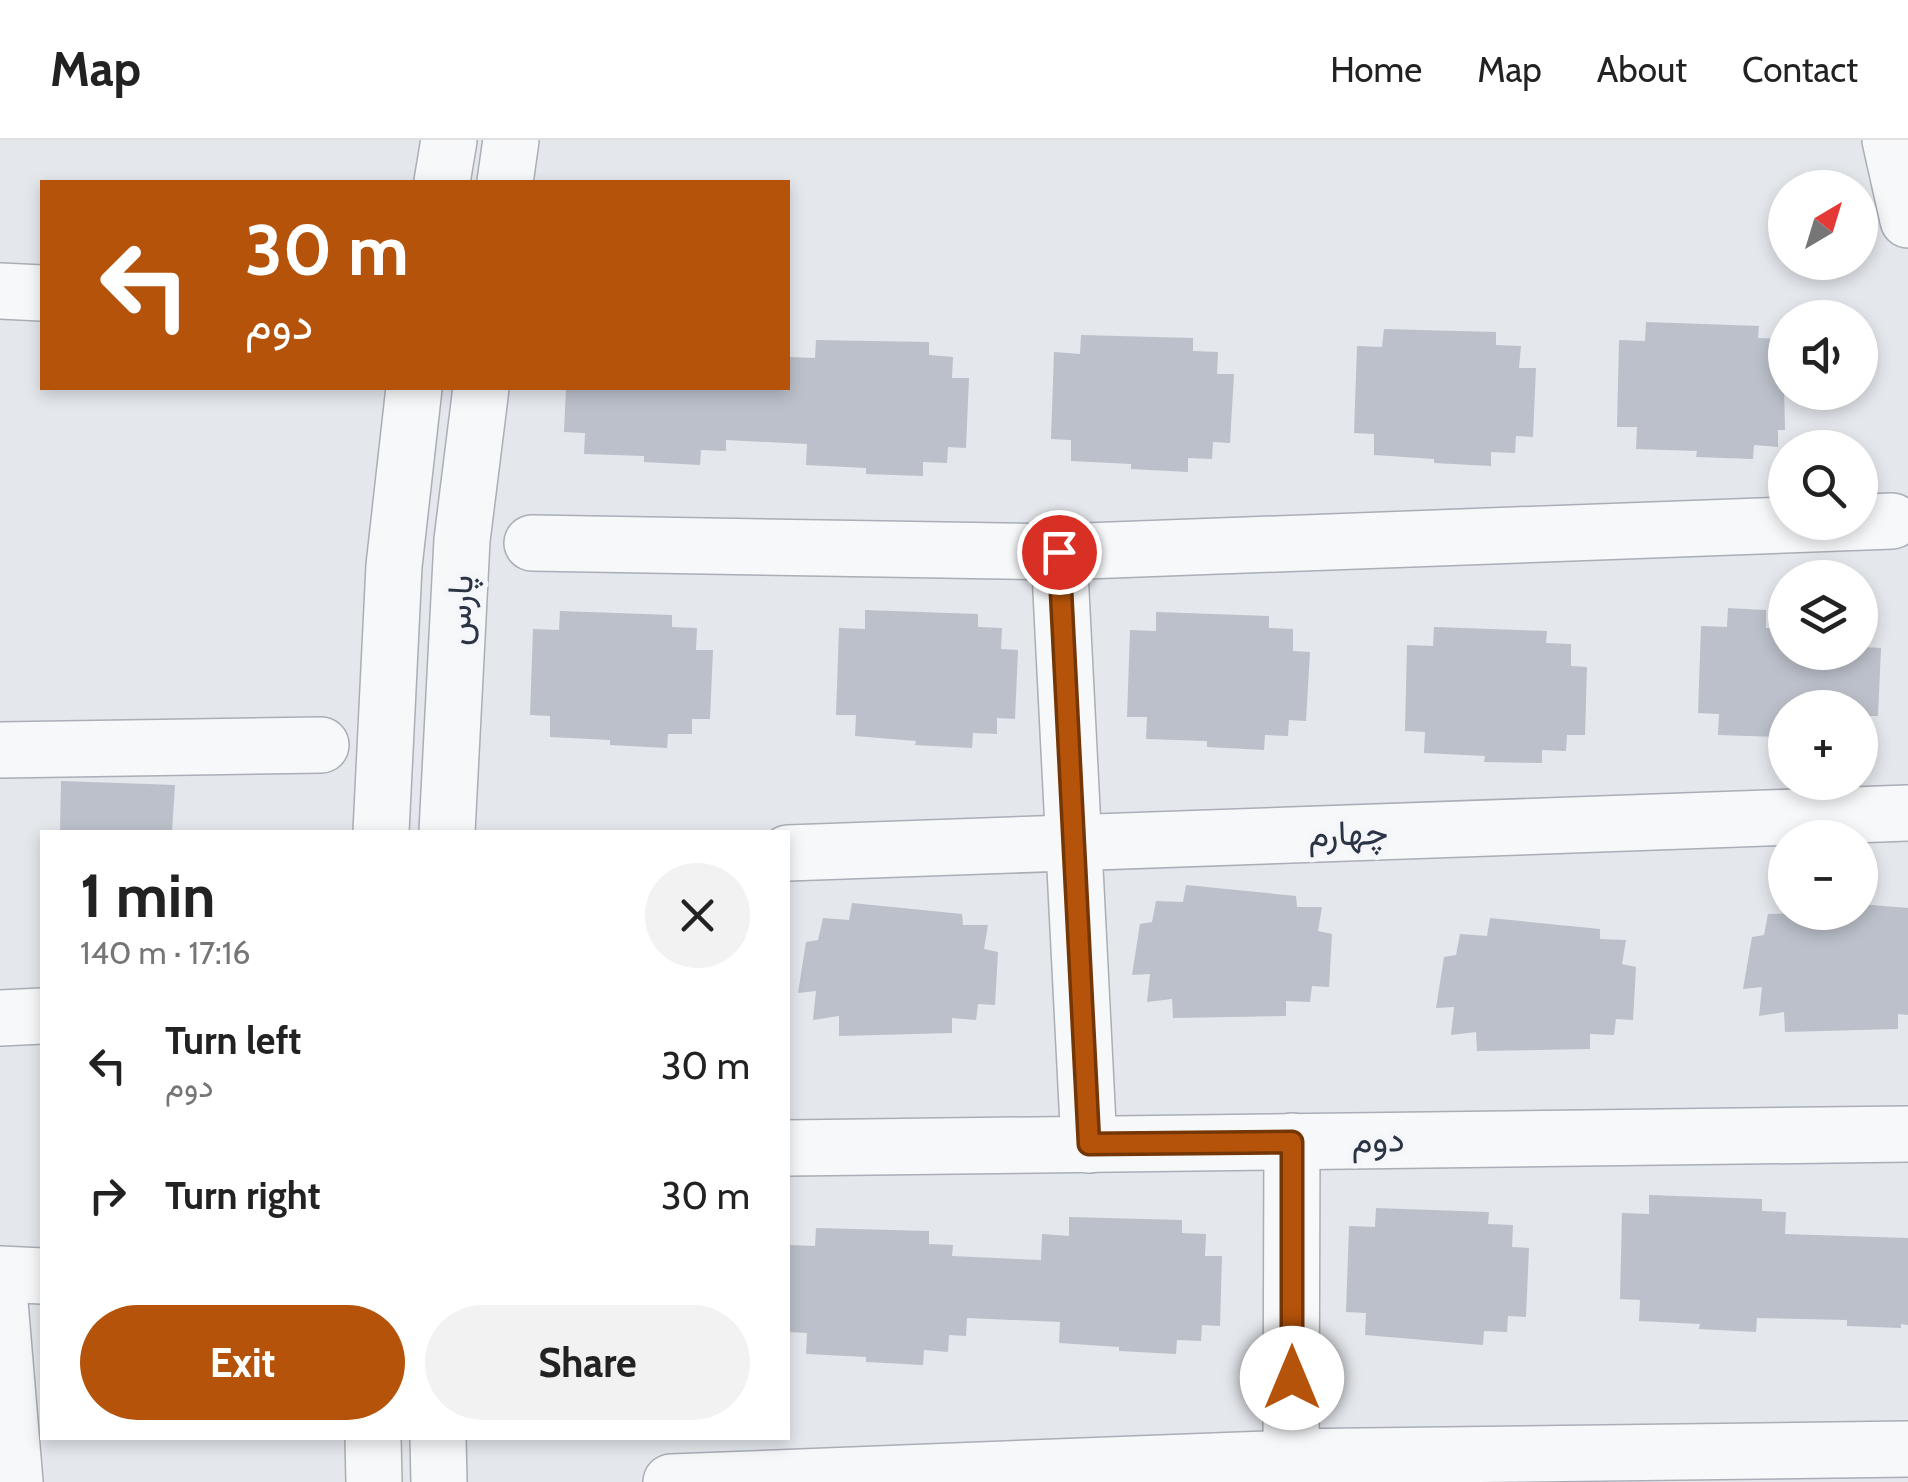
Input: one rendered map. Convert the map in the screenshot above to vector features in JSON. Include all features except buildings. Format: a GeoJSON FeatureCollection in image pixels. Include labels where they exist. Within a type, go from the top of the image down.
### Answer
{"type":"FeatureCollection","features":[{"type":"Feature","properties":{"kind":"street"},"geometry":{"type":"LineString","coordinates":[[442,180],[448,140]]}},
{"type":"Feature","properties":{"kind":"street"},"geometry":{"type":"LineString","coordinates":[[505,180],[512,140]]}},
{"type":"Feature","properties":{"kind":"street"},"geometry":{"type":"LineString","coordinates":[[1890,140],[1908,220]]}},
{"type":"Feature","properties":{"kind":"street"},"geometry":{"type":"LineString","coordinates":[[0,291],[40,293]]}},
{"type":"Feature","properties":{"kind":"street","name":"پارس"},"geometry":{"type":"LineString","coordinates":[[381,830],[394,566],[414,390]]}},
{"type":"Feature","properties":{"kind":"street","name":"پارس"},"geometry":{"type":"LineString","coordinates":[[447,830],[462,540],[480,390]]}},
{"type":"Feature","properties":{"kind":"street"},"geometry":{"type":"LineString","coordinates":[[532,542],[1059,552],[1892,522]]}},
{"type":"Feature","properties":{"kind":"street"},"geometry":{"type":"LineString","coordinates":[[1059,552],[1089,1144]]}},
{"type":"Feature","properties":{"kind":"street"},"geometry":{"type":"LineString","coordinates":[[0,750],[321,746]]}},
{"type":"Feature","properties":{"kind":"street","name":"چهارم"},"geometry":{"type":"LineString","coordinates":[[790,853],[1908,813]]}},
{"type":"Feature","properties":{"kind":"street"},"geometry":{"type":"LineString","coordinates":[[0,1018],[40,1016]]}},
{"type":"Feature","properties":{"kind":"street","name":"دوم"},"geometry":{"type":"LineString","coordinates":[[790,1148],[1908,1134]]}},
{"type":"Feature","properties":{"kind":"street"},"geometry":{"type":"LineString","coordinates":[[1283,1457],[1291,1458],[1292,1142]]}},
{"type":"Feature","properties":{"kind":"street"},"geometry":{"type":"LineString","coordinates":[[0,1274],[40,1276]]}},
{"type":"Feature","properties":{"kind":"street"},"geometry":{"type":"LineString","coordinates":[[0,1302],[15,1482]]}},
{"type":"Feature","properties":{"kind":"street"},"geometry":{"type":"LineString","coordinates":[[373,1440],[374,1482]]}},
{"type":"Feature","properties":{"kind":"street"},"geometry":{"type":"LineString","coordinates":[[438,1440],[439,1482]]}},
{"type":"Feature","properties":{"kind":"street"},"geometry":{"type":"LineString","coordinates":[[671,1482],[1283,1457],[1908,1449]]}},
{"type":"Feature","properties":{"kind":"route"},"geometry":{"type":"LineString","coordinates":[[1059,552],[1089,1144],[1292,1142],[1292,1378]]}}]}
